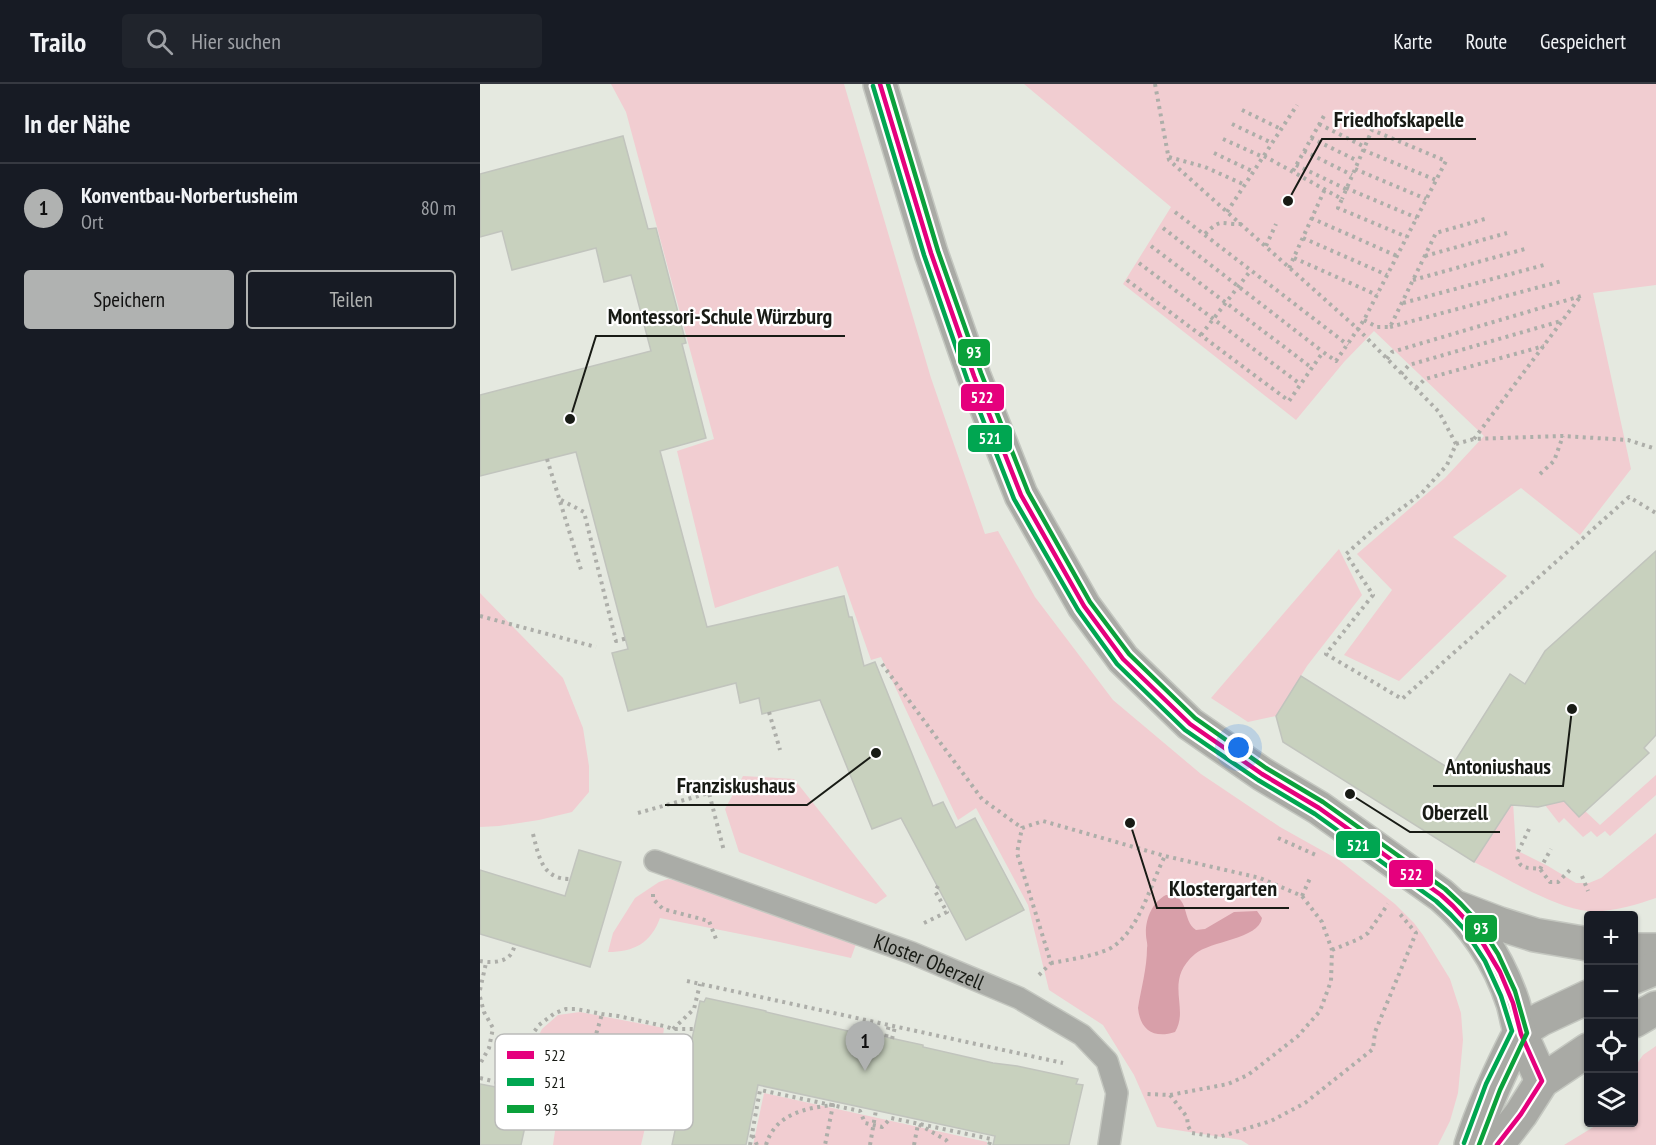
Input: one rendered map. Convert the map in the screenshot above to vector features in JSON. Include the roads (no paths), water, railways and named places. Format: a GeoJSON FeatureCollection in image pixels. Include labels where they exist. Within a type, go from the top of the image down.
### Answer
{"type":"FeatureCollection","features":[{"type":"Feature","properties":{"kind":"main road"},"geometry":{"type":"LineString","coordinates":[[880,84],[931,253],[982,398],[1021,495],[1084,606],[1123,659],[1190,724],[1262,774],[1319,808],[1456,908],[1478,935],[1496,963],[1513,1003],[1520,1032],[1542,1081]]}},
{"type":"Feature","properties":{"kind":"main road"},"geometry":{"type":"LineString","coordinates":[[1456,908],[1535,935],[1584,943]]}},
{"type":"Feature","properties":{"kind":"main road"},"geometry":{"type":"LineString","coordinates":[[1638,950],[1656,950]]}},
{"type":"Feature","properties":{"kind":"main road"},"geometry":{"type":"LineString","coordinates":[[1638,975],[1656,968]]}},
{"type":"Feature","properties":{"kind":"main road"},"geometry":{"type":"LineString","coordinates":[[1471,1145],[1479,1119],[1499,1072],[1520,1032],[1584,998]]}},
{"type":"Feature","properties":{"kind":"main road"},"geometry":{"type":"LineString","coordinates":[[1637,1019],[1656,1008]]}},
{"type":"Feature","properties":{"kind":"main road"},"geometry":{"type":"LineString","coordinates":[[1520,1032],[1582,1055]]}},
{"type":"Feature","properties":{"kind":"main road"},"geometry":{"type":"LineString","coordinates":[[1497,1145],[1521,1114],[1542,1081],[1582,1055]]}},
{"type":"Feature","properties":{"kind":"lane","name":"Kloster Oberzell"},"geometry":{"type":"LineString","coordinates":[[655,861],[912,953],[1019,998],[1082,1035],[1107,1062],[1117,1093],[1108,1145]]}},
{"type":"Feature","properties":{"kind":"place","name":"Friedhofskapelle"},"geometry":{"type":"Point","coordinates":[1288,201]}},
{"type":"Feature","properties":{"kind":"place","name":"Montessori-Schule Würzburg"},"geometry":{"type":"Point","coordinates":[570,419]}},
{"type":"Feature","properties":{"kind":"place","name":"Antoniushaus"},"geometry":{"type":"Point","coordinates":[1572,709]}},
{"type":"Feature","properties":{"kind":"place","name":"Franziskushaus"},"geometry":{"type":"Point","coordinates":[876,753]}},
{"type":"Feature","properties":{"kind":"place","name":"Oberzell"},"geometry":{"type":"Point","coordinates":[1350,794]}},
{"type":"Feature","properties":{"kind":"place","name":"Klostergarten"},"geometry":{"type":"Point","coordinates":[1130,823]}},
{"type":"Feature","properties":{"kind":"place","name":"Konventbau-Norbertusheim"},"geometry":{"type":"Point","coordinates":[865,1071]}}]}
